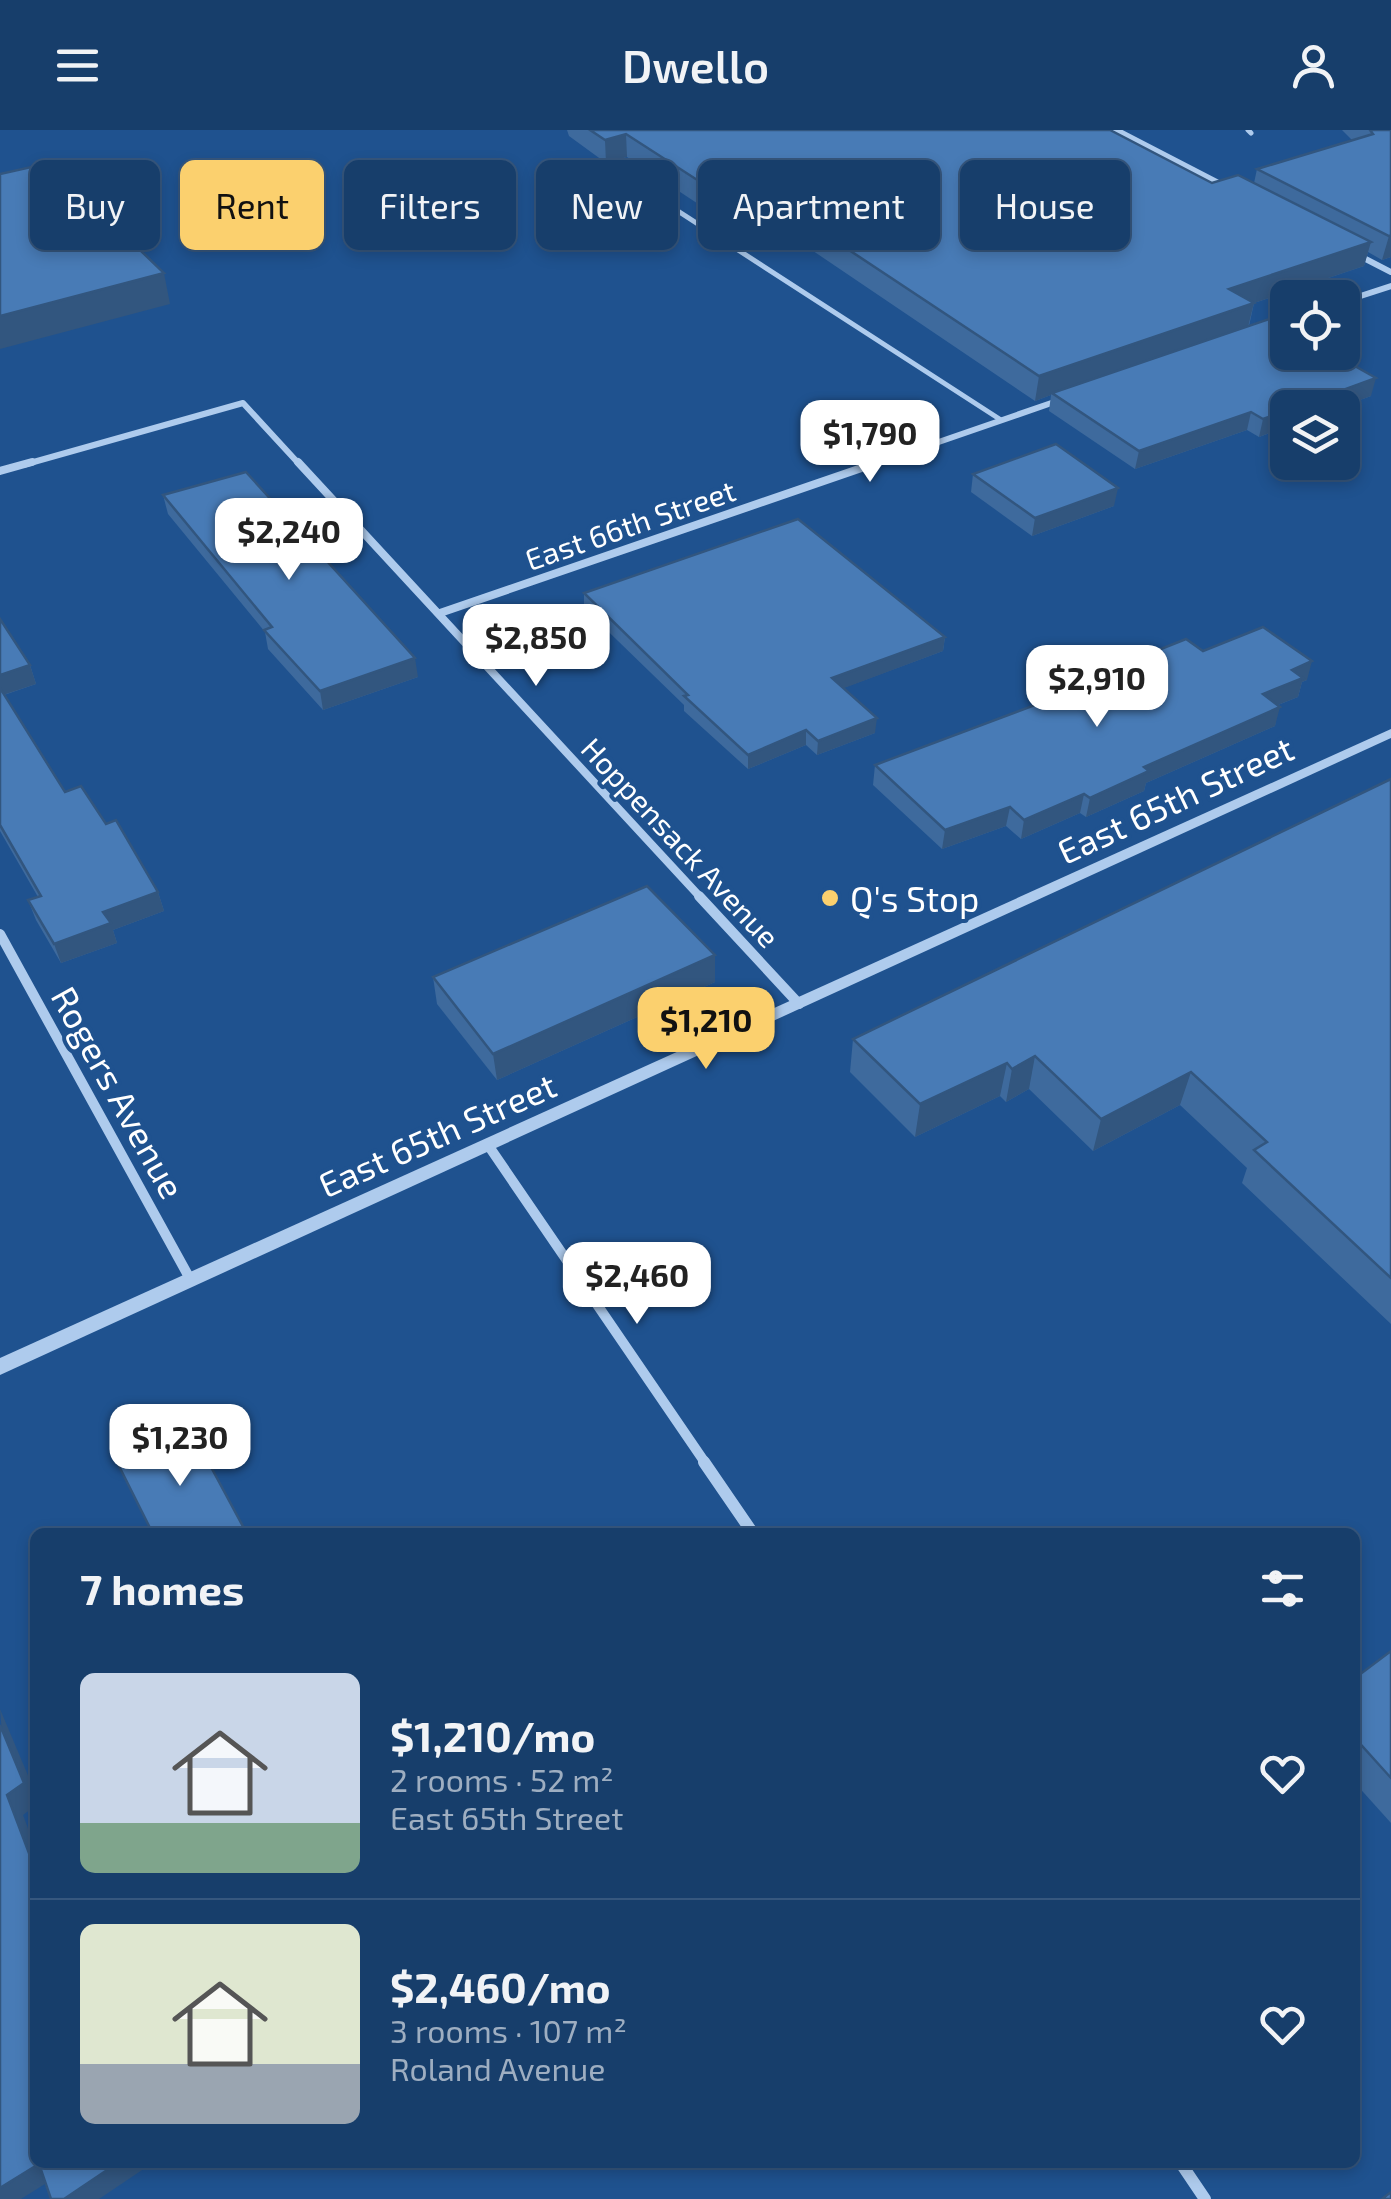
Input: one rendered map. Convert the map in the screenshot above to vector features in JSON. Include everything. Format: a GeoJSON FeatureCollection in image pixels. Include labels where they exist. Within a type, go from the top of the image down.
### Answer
{"type":"FeatureCollection","features":[{"type":"Feature","properties":{"kind":"street"},"geometry":{"type":"LineString","coordinates":[[1116,130],[1233,190]]}},
{"type":"Feature","properties":{"kind":"street"},"geometry":{"type":"LineString","coordinates":[[1350,251],[1391,272]]}},
{"type":"Feature","properties":{"kind":"street"},"geometry":{"type":"LineString","coordinates":[[1360,296],[1391,286]]}},
{"type":"Feature","properties":{"kind":"street"},"geometry":{"type":"LineString","coordinates":[[1252,334],[1270,328]]}},
{"type":"Feature","properties":{"kind":"street","name":"East 66th Street"},"geometry":{"type":"LineString","coordinates":[[440,613],[1073,395]]}},
{"type":"Feature","properties":{"kind":"street","name":"Hoppensack Avenue"},"geometry":{"type":"LineString","coordinates":[[0,471],[243,403],[799,1004]]}},
{"type":"Feature","properties":{"kind":"street","name":"East 65th Street"},"geometry":{"type":"LineString","coordinates":[[0,1366],[1391,733]]}},
{"type":"Feature","properties":{"kind":"street","name":"Rogers Avenue"},"geometry":{"type":"LineString","coordinates":[[0,934],[189,1277]]}},
{"type":"Feature","properties":{"kind":"street"},"geometry":{"type":"LineString","coordinates":[[488,1145],[749,1528]]}},
{"type":"Feature","properties":{"kind":"street"},"geometry":{"type":"LineString","coordinates":[[1184,2168],[1205,2199]]}},
{"type":"Feature","properties":{"kind":"lane"},"geometry":{"type":"LineString","coordinates":[[678,211],[1001,420]]}},
{"type":"Feature","properties":{"kind":"building"},"geometry":{"type":"Polygon","coordinates":[[[590,130],[1110,130],[1212,183],[1238,175],[1371,242],[1229,289],[1254,303],[1039,376],[849,250],[940,250],[940,160],[698,160],[698,180],[678,168],[678,160],[666,160],[626,134],[605,140],[590,130]]]}},
{"type":"Feature","properties":{"kind":"building"},"geometry":{"type":"Polygon","coordinates":[[[1370,130],[1391,130],[1389,236],[1257,169],[1373,134],[1370,130]]]}},
{"type":"Feature","properties":{"kind":"building"},"geometry":{"type":"Polygon","coordinates":[[[30,167],[30,250],[140,250],[164,273],[0,316],[0,174],[30,167]]]}},
{"type":"Feature","properties":{"kind":"building"},"geometry":{"type":"Polygon","coordinates":[[[1269,319],[1270,370],[1360,369],[1376,378],[1343,390],[1270,390],[1270,416],[1263,419],[1251,412],[1139,451],[1052,393],[1269,319]]]}},
{"type":"Feature","properties":{"kind":"building"},"geometry":{"type":"Polygon","coordinates":[[[1056,444],[1118,488],[1035,518],[973,474],[1056,444]]]}},
{"type":"Feature","properties":{"kind":"building"},"geometry":{"type":"Polygon","coordinates":[[[246,472],[415,658],[320,691],[264,630],[272,627],[163,495],[246,472]]]}},
{"type":"Feature","properties":{"kind":"building"},"geometry":{"type":"Polygon","coordinates":[[[798,519],[945,637],[832,678],[877,718],[818,741],[806,730],[748,755],[684,696],[688,695],[584,593],[798,519]]]}},
{"type":"Feature","properties":{"kind":"building"},"geometry":{"type":"Polygon","coordinates":[[[0,619],[30,665],[0,675],[0,619]]]}},
{"type":"Feature","properties":{"kind":"building"},"geometry":{"type":"Polygon","coordinates":[[[1263,627],[1312,661],[1292,670],[1303,678],[1263,694],[1280,707],[1144,767],[1149,771],[1090,798],[1084,794],[1024,820],[1010,807],[945,830],[875,765],[1059,696],[1053,692],[1186,639],[1203,651],[1263,627]]]}},
{"type":"Feature","properties":{"kind":"building"},"geometry":{"type":"Polygon","coordinates":[[[0,688],[65,792],[81,786],[106,824],[116,820],[158,892],[103,912],[111,923],[54,944],[28,900],[41,896],[0,825],[0,688]]]}},
{"type":"Feature","properties":{"kind":"building"},"geometry":{"type":"Polygon","coordinates":[[[1391,779],[1391,1278],[1254,1150],[1267,1142],[1191,1072],[1101,1119],[1035,1056],[1012,1069],[1007,1063],[920,1104],[853,1039],[1391,779]]]}},
{"type":"Feature","properties":{"kind":"building"},"geometry":{"type":"Polygon","coordinates":[[[647,886],[715,955],[493,1054],[433,977],[647,886]]]}},
{"type":"Feature","properties":{"kind":"building"},"geometry":{"type":"Polygon","coordinates":[[[190,1428],[244,1528],[150,1528],[118,1464],[190,1428]]]}},
{"type":"Feature","properties":{"kind":"building"},"geometry":{"type":"Polygon","coordinates":[[[1391,1651],[1391,1778],[1360,1744],[1360,1674],[1391,1651]]]}},
{"type":"Feature","properties":{"kind":"building"},"geometry":{"type":"Polygon","coordinates":[[[0,1725],[24,1783],[7,1795],[30,1856],[32,2168],[0,2188],[0,1725]]]}},
{"type":"Feature","properties":{"kind":"building"},"geometry":{"type":"Polygon","coordinates":[[[40,2168],[110,2168],[64,2199],[51,2199],[40,2168]]]}},
{"type":"Feature","properties":{"kind":"place","name":"Q's Stop"},"geometry":{"type":"Point","coordinates":[830,898]}}]}
